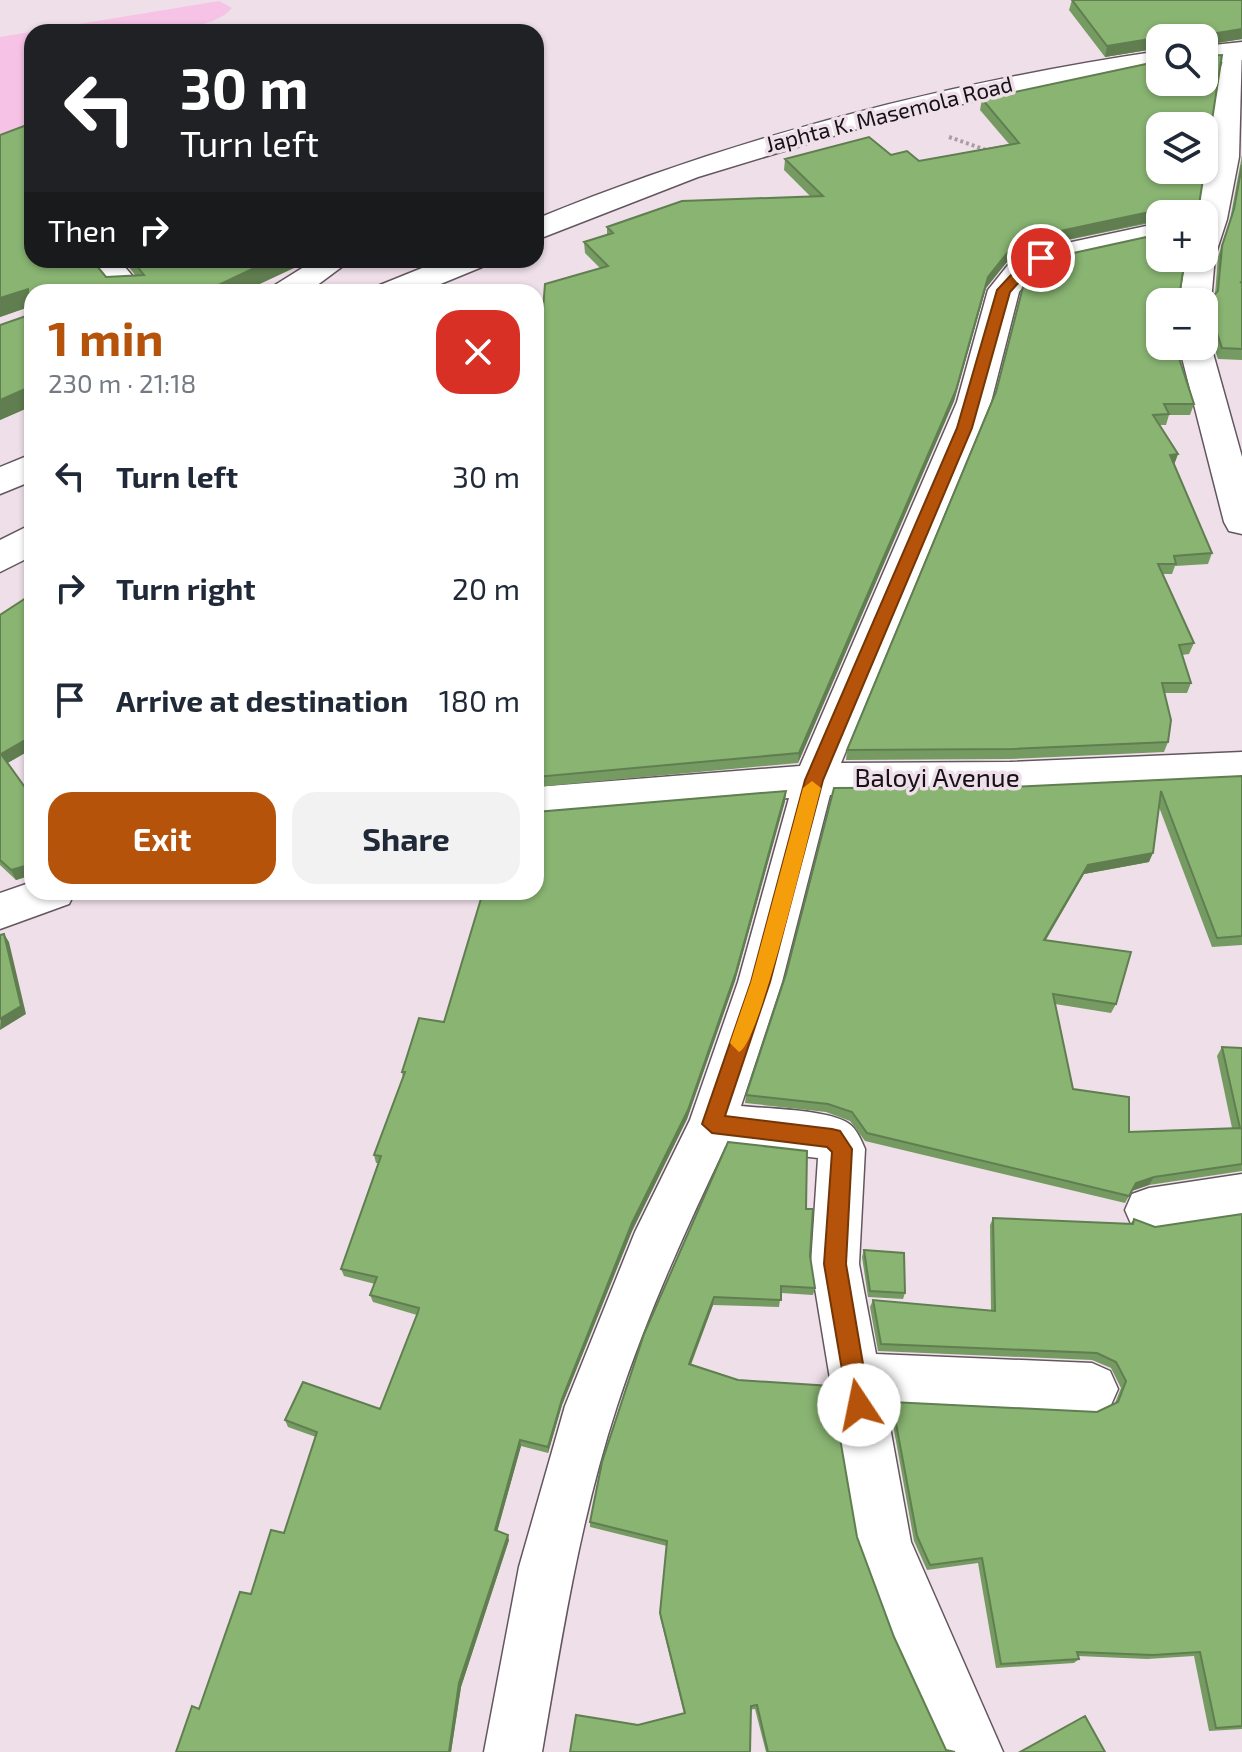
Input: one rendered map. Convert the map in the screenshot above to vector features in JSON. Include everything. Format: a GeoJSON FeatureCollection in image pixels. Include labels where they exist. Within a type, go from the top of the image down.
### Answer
{"type":"FeatureCollection","features":[{"type":"Feature","properties":{"kind":"main road"},"geometry":{"type":"LineString","coordinates":[[1218,53],[1240,51]]}},
{"type":"Feature","properties":{"kind":"main road","name":"Japhta K. Masemola Road"},"geometry":{"type":"LineString","coordinates":[[544,225],[745,150],[905,106],[1016,82],[1146,62]]}},
{"type":"Feature","properties":{"kind":"main road"},"geometry":{"type":"LineString","coordinates":[[411,284],[450,268]]}},
{"type":"Feature","properties":{"kind":"main road"},"geometry":{"type":"LineString","coordinates":[[431,284],[456,268]]}},
{"type":"Feature","properties":{"kind":"main road"},"geometry":{"type":"LineString","coordinates":[[0,482],[24,470]]}},
{"type":"Feature","properties":{"kind":"main road"},"geometry":{"type":"LineString","coordinates":[[0,559],[24,542]]}},
{"type":"Feature","properties":{"kind":"street"},"geometry":{"type":"LineString","coordinates":[[1213,200],[1228,126],[1230,78],[1240,51]]}},
{"type":"Feature","properties":{"kind":"street"},"geometry":{"type":"LineString","coordinates":[[513,1752],[546,1567],[591,1406],[652,1248],[712,1124],[760,982],[814,780],[964,428],[1004,290],[1029,264],[1041,258],[1146,235]]}},
{"type":"Feature","properties":{"kind":"street"},"geometry":{"type":"LineString","coordinates":[[298,284],[324,268]]}},
{"type":"Feature","properties":{"kind":"street"},"geometry":{"type":"LineString","coordinates":[[1199,360],[1242,522]]}},
{"type":"Feature","properties":{"kind":"street","name":"Baloyi Avenue"},"geometry":{"type":"LineString","coordinates":[[544,802],[858,777],[1010,778],[1242,768]]}},
{"type":"Feature","properties":{"kind":"street"},"geometry":{"type":"LineString","coordinates":[[0,911],[31,900]]}},
{"type":"Feature","properties":{"kind":"street"},"geometry":{"type":"LineString","coordinates":[[712,1124],[832,1138],[842,1149],[835,1264],[884,1542],[914,1620],[974,1752]]}},
{"type":"Feature","properties":{"kind":"street"},"geometry":{"type":"LineString","coordinates":[[1149,1210],[1242,1196]]}},
{"type":"Feature","properties":{"kind":"street"},"geometry":{"type":"LineString","coordinates":[[854,1378],[1092,1389]]}},
{"type":"Feature","properties":{"kind":"path"},"geometry":{"type":"LineString","coordinates":[[905,106],[926,129],[995,153]]}},
{"type":"Feature","properties":{"kind":"shaded area"},"geometry":{"type":"Polygon","coordinates":[[[219,1],[232,8],[217,19],[202,24],[79,24],[219,1]]]}},
{"type":"Feature","properties":{"kind":"shaded area"},"geometry":{"type":"Polygon","coordinates":[[[24,33],[24,136],[0,149],[0,37],[24,33]]]}},
{"type":"Feature","properties":{"kind":"building"},"geometry":{"type":"Polygon","coordinates":[[[1072,0],[1242,0],[1242,29],[1218,33],[1218,24],[1146,24],[1146,40],[1107,46],[1072,0]]]}},
{"type":"Feature","properties":{"kind":"building"},"geometry":{"type":"Polygon","coordinates":[[[1218,55],[1222,55],[1218,81],[1218,55]]]}},
{"type":"Feature","properties":{"kind":"building"},"geometry":{"type":"Polygon","coordinates":[[[1146,64],[1146,96],[1216,96],[1213,112],[1146,112],[1146,184],[1202,184],[1200,200],[1146,200],[1146,213],[1032,237],[1008,252],[988,277],[956,390],[799,753],[544,776],[545,284],[608,266],[584,242],[613,233],[607,227],[682,201],[823,196],[785,159],[869,137],[891,155],[907,151],[919,161],[1019,143],[982,99],[1146,64]]]}},
{"type":"Feature","properties":{"kind":"building"},"geometry":{"type":"Polygon","coordinates":[[[24,126],[24,268],[99,268],[106,277],[144,275],[138,268],[254,268],[221,284],[24,284],[24,290],[0,298],[0,135],[24,126]]]}},
{"type":"Feature","properties":{"kind":"building"},"geometry":{"type":"Polygon","coordinates":[[[1242,165],[1242,349],[1222,348],[1218,336],[1222,246],[1234,209],[1242,165]]]}},
{"type":"Feature","properties":{"kind":"building"},"geometry":{"type":"Polygon","coordinates":[[[1146,237],[1146,272],[1183,272],[1180,288],[1146,288],[1146,360],[1180,360],[1194,404],[1164,404],[1169,414],[1153,415],[1178,454],[1170,455],[1212,553],[1174,556],[1176,564],[1158,564],[1194,643],[1179,645],[1191,683],[1162,683],[1171,720],[1168,742],[1013,749],[847,750],[996,392],[1024,283],[1037,271],[1069,254],[1146,237]]]}},
{"type":"Feature","properties":{"kind":"building"},"geometry":{"type":"Polygon","coordinates":[[[24,317],[24,390],[0,400],[0,325],[24,317]]]}},
{"type":"Feature","properties":{"kind":"building"},"geometry":{"type":"Polygon","coordinates":[[[24,599],[24,741],[1,754],[24,786],[24,866],[11,870],[0,860],[0,615],[24,599]]]}},
{"type":"Feature","properties":{"kind":"building"},"geometry":{"type":"Polygon","coordinates":[[[1242,776],[1242,936],[1217,938],[1161,791],[1153,853],[1088,865],[1044,940],[1131,952],[1116,1004],[1053,994],[1073,1089],[1129,1097],[1129,1132],[1240,1128],[1222,1047],[1242,1048],[1242,1164],[1154,1177],[1136,1183],[1129,1196],[867,1133],[852,1112],[828,1104],[746,1095],[786,974],[834,788],[1013,787],[1242,776]]]}},
{"type":"Feature","properties":{"kind":"building"},"geometry":{"type":"Polygon","coordinates":[[[786,791],[736,972],[688,1110],[632,1223],[562,1399],[548,1447],[520,1440],[495,1530],[508,1535],[459,1683],[449,1752],[176,1752],[192,1706],[199,1709],[240,1592],[251,1594],[271,1530],[284,1533],[317,1432],[285,1420],[303,1382],[380,1409],[418,1312],[419,1308],[370,1295],[377,1277],[341,1269],[381,1156],[374,1155],[405,1072],[402,1072],[419,1018],[444,1022],[481,900],[544,900],[544,811],[786,791]]]}},
{"type":"Feature","properties":{"kind":"building"},"geometry":{"type":"Polygon","coordinates":[[[4,934],[21,1006],[0,1019],[0,935],[4,934]]]}},
{"type":"Feature","properties":{"kind":"building"},"geometry":{"type":"Polygon","coordinates":[[[728,1142],[807,1151],[806,1209],[813,1209],[810,1256],[815,1288],[781,1286],[781,1300],[714,1297],[689,1364],[738,1380],[831,1386],[857,1537],[894,1637],[946,1750],[955,1752],[768,1752],[757,1705],[751,1706],[750,1752],[570,1752],[576,1715],[638,1725],[685,1713],[660,1613],[667,1541],[590,1522],[602,1462],[644,1334],[728,1142]]]}},
{"type":"Feature","properties":{"kind":"building"},"geometry":{"type":"Polygon","coordinates":[[[1242,1214],[1242,1726],[1216,1728],[1200,1652],[1153,1655],[1077,1652],[1079,1659],[1001,1664],[982,1558],[930,1565],[917,1536],[892,1402],[1097,1412],[1118,1402],[1126,1381],[1116,1362],[1097,1353],[881,1344],[873,1300],[995,1311],[993,1218],[1133,1224],[1134,1219],[1155,1227],[1242,1214]]]}},
{"type":"Feature","properties":{"kind":"building"},"geometry":{"type":"Polygon","coordinates":[[[864,1250],[904,1253],[905,1293],[870,1291],[864,1250]]]}},
{"type":"Feature","properties":{"kind":"building"},"geometry":{"type":"Polygon","coordinates":[[[1085,1716],[1105,1752],[1020,1752],[1085,1716]]]}},
{"type":"Feature","properties":{"kind":"slow traffic"},"geometry":{"type":"LineString","coordinates":[[739,1043],[760,982],[812,788]]}},
{"type":"Feature","properties":{"kind":"route"},"geometry":{"type":"LineString","coordinates":[[859,1405],[835,1264],[842,1149],[832,1138],[712,1124],[760,982],[814,780],[954,454],[974,402],[1004,290],[1019,272],[1041,258]]}}]}
